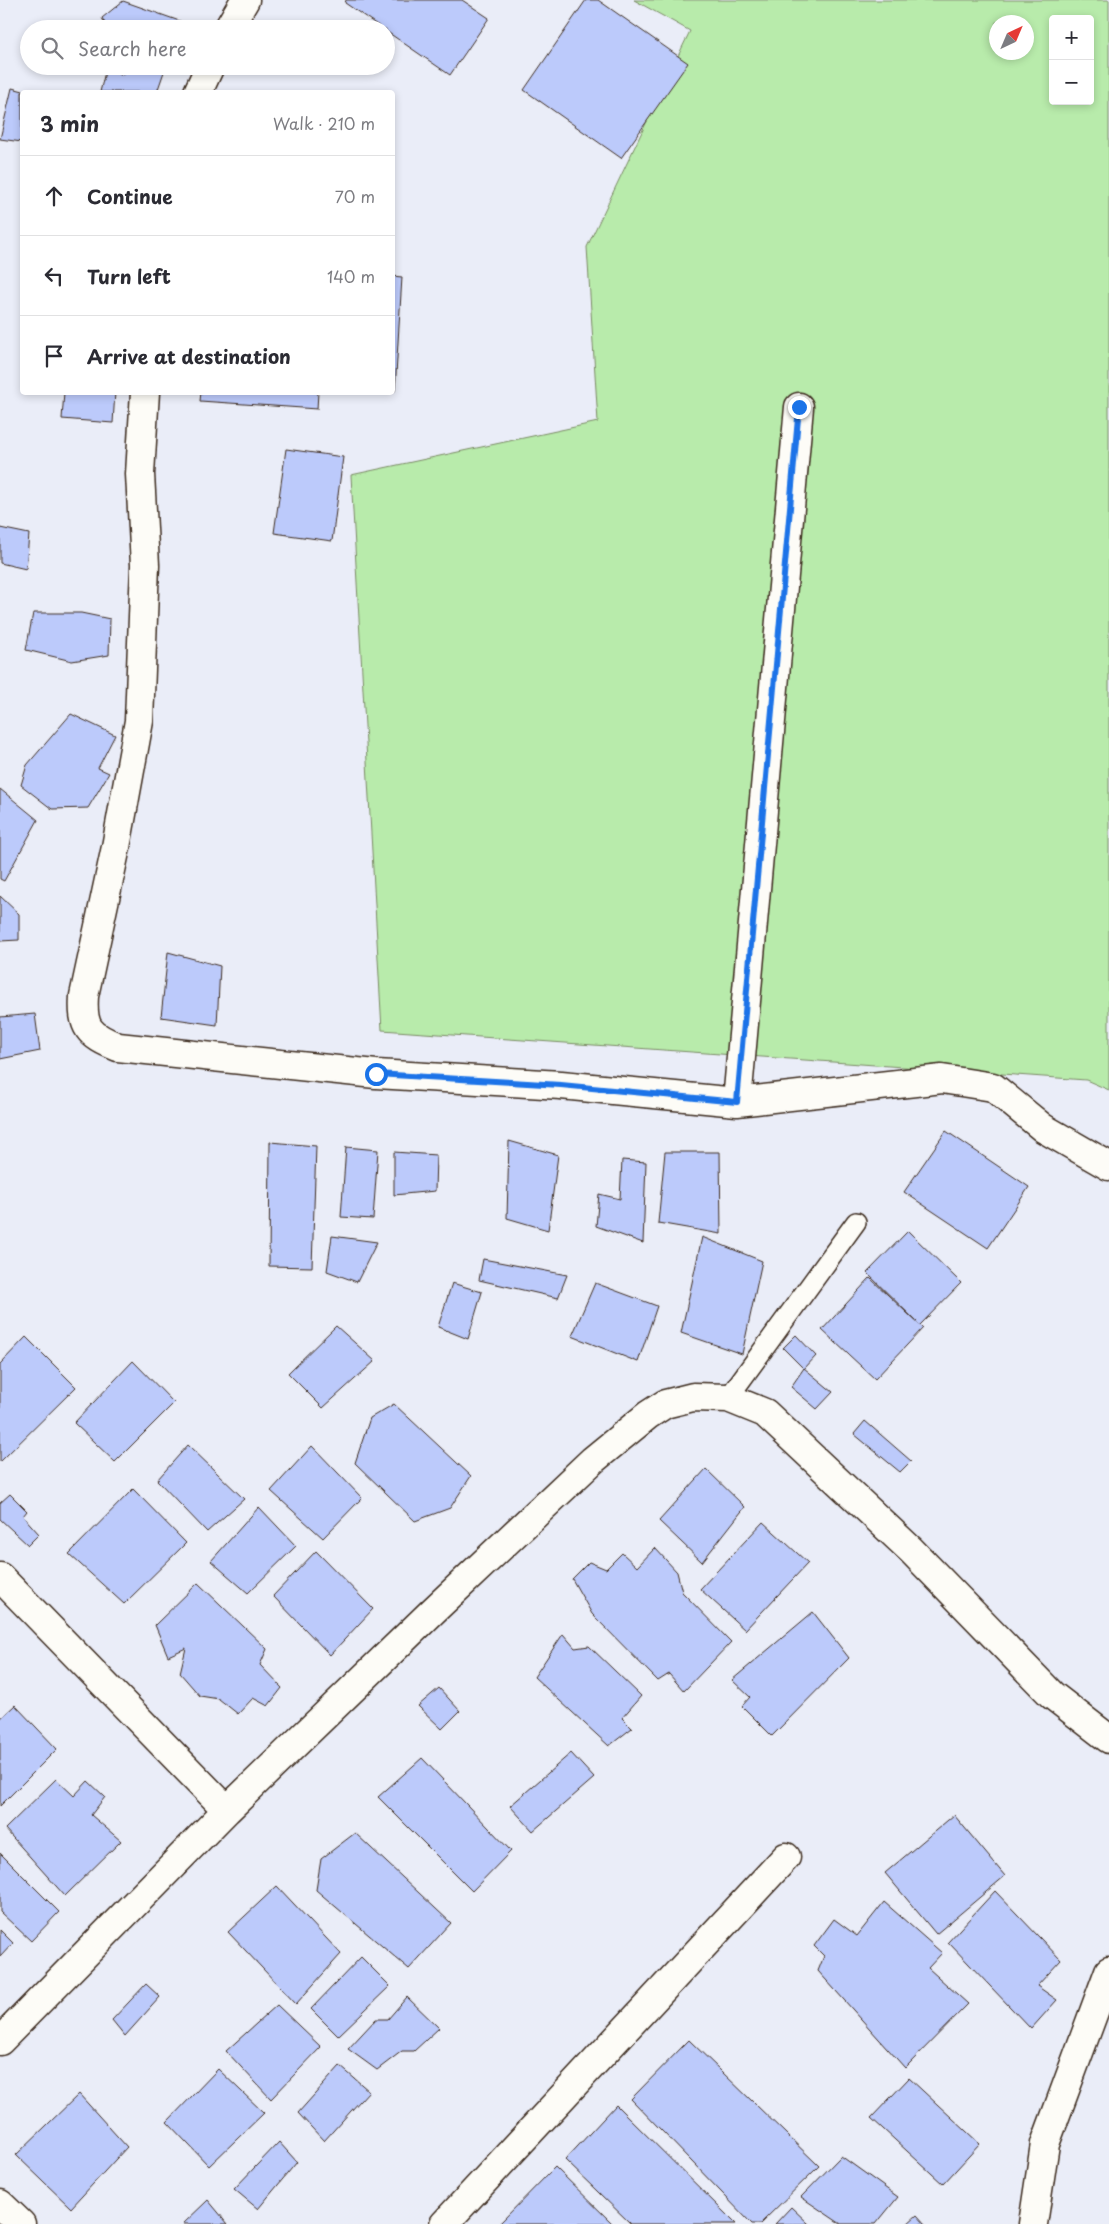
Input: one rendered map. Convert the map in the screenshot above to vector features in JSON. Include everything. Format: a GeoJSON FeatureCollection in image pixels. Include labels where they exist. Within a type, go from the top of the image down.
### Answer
{"type":"FeatureCollection","features":[{"type":"Feature","properties":{"kind":"street"},"geometry":{"type":"LineString","coordinates":[[233,20],[244,0]]}},
{"type":"Feature","properties":{"kind":"street"},"geometry":{"type":"LineString","coordinates":[[199,90],[206,75]]}},
{"type":"Feature","properties":{"kind":"street"},"geometry":{"type":"LineString","coordinates":[[145,395],[140,474],[144,565],[138,721],[116,847],[84,996],[83,1017],[96,1038],[118,1047],[376,1074],[561,1085],[737,1102],[942,1079],[993,1087],[1043,1128],[1109,1166]]}},
{"type":"Feature","properties":{"kind":"street"},"geometry":{"type":"LineString","coordinates":[[737,1102],[799,407]]}},
{"type":"Feature","properties":{"kind":"street"},"geometry":{"type":"LineString","coordinates":[[0,2040],[227,1810],[572,1480],[641,1420],[665,1404],[693,1397],[728,1398],[765,1413],[911,1550],[1052,1695],[1109,1739]]}},
{"type":"Feature","properties":{"kind":"street"},"geometry":{"type":"LineString","coordinates":[[0,1577],[227,1810]]}},
{"type":"Feature","properties":{"kind":"street"},"geometry":{"type":"LineString","coordinates":[[444,2224],[786,1857]]}},
{"type":"Feature","properties":{"kind":"street"},"geometry":{"type":"LineString","coordinates":[[1033,2224],[1045,2144],[1109,1971]]}},
{"type":"Feature","properties":{"kind":"street"},"geometry":{"type":"LineString","coordinates":[[0,2204],[21,2224]]}},
{"type":"Feature","properties":{"kind":"lane"},"geometry":{"type":"LineString","coordinates":[[728,1398],[856,1222]]}},
{"type":"Feature","properties":{"kind":"green space"},"geometry":{"type":"Polygon","coordinates":[[[634,0],[1109,0],[1109,1090],[1086,1080],[382,1030],[351,475],[598,422],[587,247],[690,31],[634,0]]]}},
{"type":"Feature","properties":{"kind":"building"},"geometry":{"type":"Polygon","coordinates":[[[346,0],[462,0],[489,18],[450,75],[395,37],[395,20],[370,20],[345,3],[346,0]]]}},
{"type":"Feature","properties":{"kind":"building"},"geometry":{"type":"Polygon","coordinates":[[[586,0],[598,0],[688,63],[621,158],[524,90],[586,0]]]}},
{"type":"Feature","properties":{"kind":"building"},"geometry":{"type":"Polygon","coordinates":[[[123,1],[177,20],[103,20],[102,18],[123,1]]]}},
{"type":"Feature","properties":{"kind":"building"},"geometry":{"type":"Polygon","coordinates":[[[104,75],[163,75],[158,90],[100,90],[104,75]]]}},
{"type":"Feature","properties":{"kind":"building"},"geometry":{"type":"Polygon","coordinates":[[[12,88],[20,90],[20,142],[0,139],[12,88]]]}},
{"type":"Feature","properties":{"kind":"building"},"geometry":{"type":"Polygon","coordinates":[[[395,276],[402,277],[395,391],[395,276]]]}},
{"type":"Feature","properties":{"kind":"building"},"geometry":{"type":"Polygon","coordinates":[[[64,395],[115,395],[113,423],[62,419],[64,395]]]}},
{"type":"Feature","properties":{"kind":"building"},"geometry":{"type":"Polygon","coordinates":[[[201,395],[318,395],[317,409],[200,401],[201,395]]]}},
{"type":"Feature","properties":{"kind":"building"},"geometry":{"type":"Polygon","coordinates":[[[286,449],[343,457],[332,541],[274,533],[286,449]]]}},
{"type":"Feature","properties":{"kind":"building"},"geometry":{"type":"Polygon","coordinates":[[[0,528],[29,534],[26,569],[0,563],[0,528]]]}},
{"type":"Feature","properties":{"kind":"building"},"geometry":{"type":"Polygon","coordinates":[[[33,613],[81,613],[110,619],[109,655],[72,661],[26,650],[33,613]]]}},
{"type":"Feature","properties":{"kind":"building"},"geometry":{"type":"Polygon","coordinates":[[[71,714],[115,735],[98,768],[109,773],[88,808],[52,809],[21,785],[27,765],[71,714]]]}},
{"type":"Feature","properties":{"kind":"building"},"geometry":{"type":"Polygon","coordinates":[[[0,789],[38,820],[4,881],[0,879],[0,789]]]}},
{"type":"Feature","properties":{"kind":"building"},"geometry":{"type":"Polygon","coordinates":[[[0,896],[19,914],[19,940],[0,941],[0,896]]]}},
{"type":"Feature","properties":{"kind":"building"},"geometry":{"type":"Polygon","coordinates":[[[168,952],[220,966],[217,1025],[161,1017],[168,952]]]}},
{"type":"Feature","properties":{"kind":"building"},"geometry":{"type":"Polygon","coordinates":[[[35,1014],[40,1051],[0,1059],[0,1017],[35,1014]]]}},
{"type":"Feature","properties":{"kind":"building"},"geometry":{"type":"Polygon","coordinates":[[[946,1131],[1029,1187],[988,1248],[904,1192],[946,1131]]]}},
{"type":"Feature","properties":{"kind":"building"},"geometry":{"type":"Polygon","coordinates":[[[509,1141],[558,1155],[548,1230],[507,1218],[509,1141]]]}},
{"type":"Feature","properties":{"kind":"building"},"geometry":{"type":"Polygon","coordinates":[[[270,1142],[316,1146],[312,1267],[269,1266],[270,1142]]]}},
{"type":"Feature","properties":{"kind":"building"},"geometry":{"type":"Polygon","coordinates":[[[346,1147],[378,1150],[373,1219],[341,1217],[346,1147]]]}},
{"type":"Feature","properties":{"kind":"building"},"geometry":{"type":"Polygon","coordinates":[[[394,1152],[436,1155],[435,1191],[394,1195],[394,1152]]]}},
{"type":"Feature","properties":{"kind":"building"},"geometry":{"type":"Polygon","coordinates":[[[665,1152],[720,1152],[721,1234],[658,1223],[665,1152]]]}},
{"type":"Feature","properties":{"kind":"building"},"geometry":{"type":"Polygon","coordinates":[[[622,1160],[646,1162],[643,1243],[596,1226],[599,1194],[620,1199],[622,1160]]]}},
{"type":"Feature","properties":{"kind":"building"},"geometry":{"type":"Polygon","coordinates":[[[908,1231],[961,1283],[920,1325],[867,1273],[908,1231]]]}},
{"type":"Feature","properties":{"kind":"building"},"geometry":{"type":"Polygon","coordinates":[[[332,1236],[377,1242],[357,1282],[327,1271],[332,1236]]]}},
{"type":"Feature","properties":{"kind":"building"},"geometry":{"type":"Polygon","coordinates":[[[702,1237],[762,1261],[742,1354],[681,1333],[702,1237]]]}},
{"type":"Feature","properties":{"kind":"building"},"geometry":{"type":"Polygon","coordinates":[[[483,1259],[567,1275],[558,1298],[479,1280],[483,1259]]]}},
{"type":"Feature","properties":{"kind":"building"},"geometry":{"type":"Polygon","coordinates":[[[870,1278],[923,1328],[875,1379],[822,1330],[870,1278]]]}},
{"type":"Feature","properties":{"kind":"building"},"geometry":{"type":"Polygon","coordinates":[[[452,1283],[482,1292],[468,1339],[438,1327],[452,1283]]]}},
{"type":"Feature","properties":{"kind":"building"},"geometry":{"type":"Polygon","coordinates":[[[595,1283],[657,1306],[638,1362],[572,1336],[595,1283]]]}},
{"type":"Feature","properties":{"kind":"building"},"geometry":{"type":"Polygon","coordinates":[[[336,1326],[375,1361],[323,1408],[288,1373],[336,1326]]]}},
{"type":"Feature","properties":{"kind":"building"},"geometry":{"type":"Polygon","coordinates":[[[796,1335],[816,1356],[804,1369],[783,1348],[796,1335]]]}},
{"type":"Feature","properties":{"kind":"building"},"geometry":{"type":"Polygon","coordinates":[[[26,1337],[76,1387],[0,1462],[0,1364],[26,1337]]]}},
{"type":"Feature","properties":{"kind":"building"},"geometry":{"type":"Polygon","coordinates":[[[133,1361],[174,1403],[115,1462],[74,1423],[133,1361]]]}},
{"type":"Feature","properties":{"kind":"building"},"geometry":{"type":"Polygon","coordinates":[[[804,1368],[833,1392],[817,1409],[791,1387],[804,1368]]]}},
{"type":"Feature","properties":{"kind":"building"},"geometry":{"type":"Polygon","coordinates":[[[394,1404],[471,1476],[450,1508],[415,1521],[355,1463],[370,1418],[394,1404]]]}},
{"type":"Feature","properties":{"kind":"building"},"geometry":{"type":"Polygon","coordinates":[[[865,1421],[911,1461],[900,1472],[854,1434],[865,1421]]]}},
{"type":"Feature","properties":{"kind":"building"},"geometry":{"type":"Polygon","coordinates":[[[188,1445],[244,1499],[207,1532],[157,1480],[188,1445]]]}},
{"type":"Feature","properties":{"kind":"building"},"geometry":{"type":"Polygon","coordinates":[[[312,1446],[362,1498],[323,1538],[271,1491],[312,1446]]]}},
{"type":"Feature","properties":{"kind":"building"},"geometry":{"type":"Polygon","coordinates":[[[706,1469],[745,1507],[702,1562],[659,1521],[706,1469]]]}},
{"type":"Feature","properties":{"kind":"building"},"geometry":{"type":"Polygon","coordinates":[[[133,1489],[186,1543],[124,1604],[69,1554],[133,1489]]]}},
{"type":"Feature","properties":{"kind":"building"},"geometry":{"type":"Polygon","coordinates":[[[10,1494],[27,1511],[23,1516],[39,1534],[28,1545],[0,1519],[0,1503],[10,1494]]]}},
{"type":"Feature","properties":{"kind":"building"},"geometry":{"type":"Polygon","coordinates":[[[259,1507],[296,1546],[248,1593],[211,1561],[259,1507]]]}},
{"type":"Feature","properties":{"kind":"building"},"geometry":{"type":"Polygon","coordinates":[[[763,1522],[808,1563],[745,1630],[700,1589],[763,1522]]]}},
{"type":"Feature","properties":{"kind":"building"},"geometry":{"type":"Polygon","coordinates":[[[655,1548],[677,1572],[682,1592],[731,1642],[684,1691],[669,1674],[658,1681],[592,1614],[572,1579],[589,1562],[606,1569],[622,1553],[637,1567],[655,1548]]]}},
{"type":"Feature","properties":{"kind":"building"},"geometry":{"type":"Polygon","coordinates":[[[316,1551],[373,1609],[330,1655],[273,1596],[316,1551]]]}},
{"type":"Feature","properties":{"kind":"building"},"geometry":{"type":"Polygon","coordinates":[[[198,1583],[267,1649],[260,1665],[282,1688],[268,1706],[253,1698],[238,1714],[219,1699],[200,1696],[180,1673],[186,1648],[168,1656],[155,1625],[198,1583]]]}},
{"type":"Feature","properties":{"kind":"building"},"geometry":{"type":"Polygon","coordinates":[[[813,1612],[849,1658],[772,1736],[742,1706],[750,1697],[732,1680],[813,1612]]]}},
{"type":"Feature","properties":{"kind":"building"},"geometry":{"type":"Polygon","coordinates":[[[563,1634],[575,1648],[589,1646],[641,1696],[622,1718],[632,1728],[609,1746],[534,1677],[563,1634]]]}},
{"type":"Feature","properties":{"kind":"building"},"geometry":{"type":"Polygon","coordinates":[[[439,1688],[460,1711],[442,1729],[418,1706],[439,1688]]]}},
{"type":"Feature","properties":{"kind":"building"},"geometry":{"type":"Polygon","coordinates":[[[15,1705],[57,1749],[0,1806],[0,1719],[15,1705]]]}},
{"type":"Feature","properties":{"kind":"building"},"geometry":{"type":"Polygon","coordinates":[[[571,1753],[594,1778],[533,1831],[510,1806],[571,1753]]]}},
{"type":"Feature","properties":{"kind":"building"},"geometry":{"type":"Polygon","coordinates":[[[422,1758],[511,1851],[472,1891],[378,1797],[422,1758]]]}},
{"type":"Feature","properties":{"kind":"building"},"geometry":{"type":"Polygon","coordinates":[[[56,1779],[74,1796],[88,1781],[105,1797],[91,1815],[121,1841],[65,1896],[5,1829],[56,1779]]]}},
{"type":"Feature","properties":{"kind":"building"},"geometry":{"type":"Polygon","coordinates":[[[954,1815],[1005,1876],[936,1934],[885,1873],[954,1815]]]}},
{"type":"Feature","properties":{"kind":"building"},"geometry":{"type":"Polygon","coordinates":[[[355,1833],[451,1923],[409,1969],[316,1890],[321,1859],[355,1833]]]}},
{"type":"Feature","properties":{"kind":"building"},"geometry":{"type":"Polygon","coordinates":[[[0,1853],[59,1912],[31,1941],[0,1912],[0,1853]]]}},
{"type":"Feature","properties":{"kind":"building"},"geometry":{"type":"Polygon","coordinates":[[[277,1886],[341,1954],[296,2004],[228,1932],[277,1886]]]}},
{"type":"Feature","properties":{"kind":"building"},"geometry":{"type":"Polygon","coordinates":[[[995,1891],[1061,1960],[1037,1986],[1057,2000],[1031,2029],[948,1942],[995,1891]]]}},
{"type":"Feature","properties":{"kind":"building"},"geometry":{"type":"Polygon","coordinates":[[[884,1902],[942,1953],[928,1968],[968,2004],[905,2068],[818,1971],[824,1956],[814,1946],[834,1919],[857,1936],[884,1902]]]}},
{"type":"Feature","properties":{"kind":"building"},"geometry":{"type":"Polygon","coordinates":[[[0,1930],[13,1943],[0,1957],[0,1930]]]}},
{"type":"Feature","properties":{"kind":"building"},"geometry":{"type":"Polygon","coordinates":[[[361,1957],[390,1986],[338,2036],[311,2009],[361,1957]]]}},
{"type":"Feature","properties":{"kind":"building"},"geometry":{"type":"Polygon","coordinates":[[[146,1984],[160,1997],[125,2036],[112,2020],[146,1984]]]}},
{"type":"Feature","properties":{"kind":"building"},"geometry":{"type":"Polygon","coordinates":[[[407,1997],[439,2028],[414,2051],[402,2051],[377,2070],[348,2049],[376,2019],[388,2019],[407,1997]]]}},
{"type":"Feature","properties":{"kind":"building"},"geometry":{"type":"Polygon","coordinates":[[[277,2005],[321,2047],[271,2099],[226,2051],[277,2005]]]}},
{"type":"Feature","properties":{"kind":"building"},"geometry":{"type":"Polygon","coordinates":[[[689,2040],[819,2166],[760,2224],[752,2224],[631,2099],[689,2040]]]}},
{"type":"Feature","properties":{"kind":"building"},"geometry":{"type":"Polygon","coordinates":[[[340,2066],[369,2091],[324,2141],[298,2113],[340,2066]]]}},
{"type":"Feature","properties":{"kind":"building"},"geometry":{"type":"Polygon","coordinates":[[[218,2069],[264,2113],[209,2166],[167,2122],[218,2069]]]}},
{"type":"Feature","properties":{"kind":"building"},"geometry":{"type":"Polygon","coordinates":[[[909,2078],[980,2144],[943,2184],[871,2118],[909,2078]]]}},
{"type":"Feature","properties":{"kind":"building"},"geometry":{"type":"Polygon","coordinates":[[[79,2094],[127,2147],[71,2208],[16,2155],[79,2094]]]}},
{"type":"Feature","properties":{"kind":"building"},"geometry":{"type":"Polygon","coordinates":[[[616,2105],[736,2224],[631,2224],[565,2160],[616,2105]]]}},
{"type":"Feature","properties":{"kind":"building"},"geometry":{"type":"Polygon","coordinates":[[[279,2142],[297,2162],[258,2209],[234,2189],[279,2142]]]}},
{"type":"Feature","properties":{"kind":"building"},"geometry":{"type":"Polygon","coordinates":[[[841,2156],[898,2197],[876,2224],[841,2224],[801,2197],[841,2156]]]}},
{"type":"Feature","properties":{"kind":"building"},"geometry":{"type":"Polygon","coordinates":[[[555,2167],[613,2224],[499,2224],[555,2167]]]}},
{"type":"Feature","properties":{"kind":"building"},"geometry":{"type":"Polygon","coordinates":[[[208,2200],[228,2224],[183,2224],[208,2200]]]}},
{"type":"Feature","properties":{"kind":"building"},"geometry":{"type":"Polygon","coordinates":[[[791,2207],[809,2224],[775,2224],[791,2207]]]}},
{"type":"Feature","properties":{"kind":"building"},"geometry":{"type":"Polygon","coordinates":[[[917,2215],[925,2224],[907,2224],[917,2215]]]}},
{"type":"Feature","properties":{"kind":"route"},"geometry":{"type":"LineString","coordinates":[[376,1074],[561,1085],[737,1102],[799,407]]}}]}
